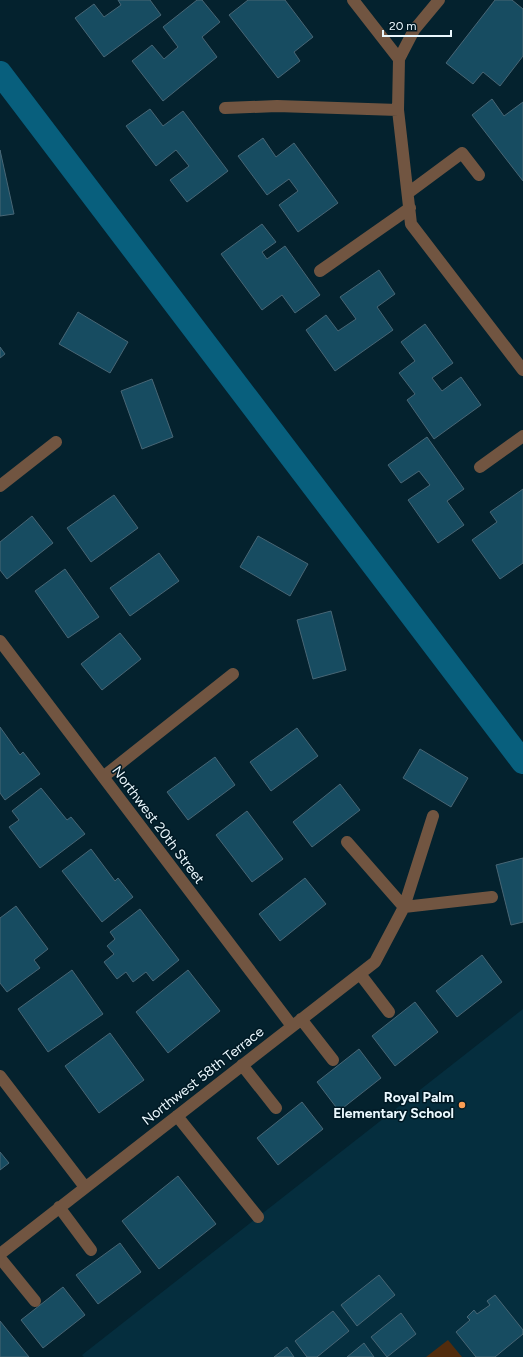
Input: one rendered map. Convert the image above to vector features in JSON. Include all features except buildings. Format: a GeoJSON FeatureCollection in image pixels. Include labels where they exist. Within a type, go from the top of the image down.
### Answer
{"type":"FeatureCollection","features":[{"type":"Feature","properties":{"kind":"street"},"geometry":{"type":"LineString","coordinates":[[353,0],[399,59]]}},
{"type":"Feature","properties":{"kind":"street"},"geometry":{"type":"LineString","coordinates":[[439,0],[414,30],[399,59],[398,110],[411,224],[523,370]]}},
{"type":"Feature","properties":{"kind":"street"},"geometry":{"type":"LineString","coordinates":[[225,108],[277,106],[398,110]]}},
{"type":"Feature","properties":{"kind":"street"},"geometry":{"type":"LineString","coordinates":[[408,193],[462,153],[479,175]]}},
{"type":"Feature","properties":{"kind":"street"},"geometry":{"type":"LineString","coordinates":[[320,271],[410,208]]}},
{"type":"Feature","properties":{"kind":"street"},"geometry":{"type":"LineString","coordinates":[[480,468],[523,436]]}},
{"type":"Feature","properties":{"kind":"street"},"geometry":{"type":"LineString","coordinates":[[0,486],[56,442]]}},
{"type":"Feature","properties":{"kind":"street","name":"Northwest 20th Street"},"geometry":{"type":"LineString","coordinates":[[0,641],[102,777],[297,1023],[333,1060]]}},
{"type":"Feature","properties":{"kind":"street"},"geometry":{"type":"LineString","coordinates":[[102,777],[233,674]]}},
{"type":"Feature","properties":{"kind":"street","name":"Northwest 58th Terrace"},"geometry":{"type":"LineString","coordinates":[[0,1254],[375,962],[404,906],[433,816]]}},
{"type":"Feature","properties":{"kind":"street"},"geometry":{"type":"LineString","coordinates":[[347,842],[404,906],[492,897]]}},
{"type":"Feature","properties":{"kind":"street"},"geometry":{"type":"LineString","coordinates":[[360,974],[389,1012]]}},
{"type":"Feature","properties":{"kind":"street"},"geometry":{"type":"LineString","coordinates":[[242,1065],[276,1108]]}},
{"type":"Feature","properties":{"kind":"street"},"geometry":{"type":"LineString","coordinates":[[0,1076],[85,1187]]}},
{"type":"Feature","properties":{"kind":"street"},"geometry":{"type":"LineString","coordinates":[[177,1116],[258,1217]]}},
{"type":"Feature","properties":{"kind":"street"},"geometry":{"type":"LineString","coordinates":[[59,1207],[91,1250]]}},
{"type":"Feature","properties":{"kind":"street"},"geometry":{"type":"LineString","coordinates":[[0,1258],[34,1301]]}},
{"type":"Feature","properties":{"kind":"shaded area","name":"Royal Palm Elementary School"},"geometry":{"type":"Polygon","coordinates":[[[523,1009],[523,1357],[84,1357],[82,1355],[523,1009]]]}},
{"type":"Feature","properties":{"kind":"shaded area"},"geometry":{"type":"Polygon","coordinates":[[[448,1340],[462,1357],[426,1357],[448,1340]]]}},
{"type":"Feature","properties":{"kind":"waterway"},"geometry":{"type":"LineString","coordinates":[[0,73],[523,762]]}},
{"type":"Feature","properties":{"kind":"place","name":"Royal Palm Elementary School"},"geometry":{"type":"Point","coordinates":[462,1105]}}]}
